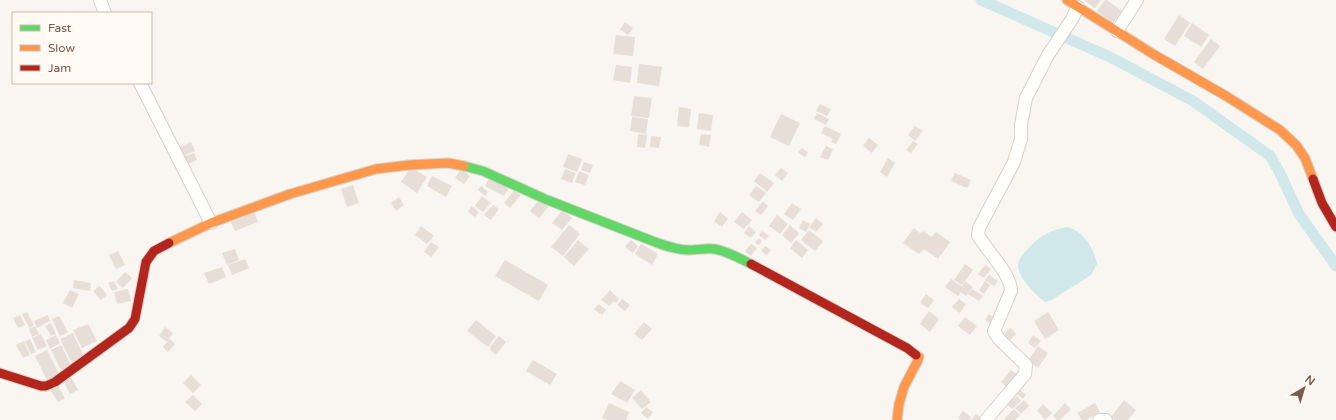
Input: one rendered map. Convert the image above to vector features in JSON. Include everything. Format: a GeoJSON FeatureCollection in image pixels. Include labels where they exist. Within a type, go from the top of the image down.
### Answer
{"type":"FeatureCollection","features":[{"type":"Feature","properties":{"kind":"street"},"geometry":{"type":"LineString","coordinates":[[100,0],[105,12]]}},
{"type":"Feature","properties":{"kind":"street"},"geometry":{"type":"LineString","coordinates":[[1067,0],[1280,130],[1296,145],[1305,158],[1322,203],[1336,227]]}},
{"type":"Feature","properties":{"kind":"street"},"geometry":{"type":"LineString","coordinates":[[1117,31],[1137,0]]}},
{"type":"Feature","properties":{"kind":"street"},"geometry":{"type":"LineString","coordinates":[[986,420],[1025,374],[1026,365],[999,339],[994,331],[1011,288],[1008,278],[978,235],[979,228],[1014,162],[1021,139],[1021,125],[1026,98],[1048,55],[1067,27],[1078,7]]}},
{"type":"Feature","properties":{"kind":"street"},"geometry":{"type":"LineString","coordinates":[[141,84],[212,223]]}},
{"type":"Feature","properties":{"kind":"street"},"geometry":{"type":"LineString","coordinates":[[0,373],[46,386],[55,382],[129,328],[135,319],[146,262],[154,251],[165,245],[212,223],[290,194],[376,169],[409,165],[448,163],[483,171],[545,199],[614,227],[673,248],[689,250],[702,248],[715,249],[732,254],[910,350],[919,357],[918,364],[905,386],[897,420]]}},
{"type":"Feature","properties":{"kind":"street"},"geometry":{"type":"LineString","coordinates":[[1099,420],[1106,420]]}},
{"type":"Feature","properties":{"kind":"water"},"geometry":{"type":"Polygon","coordinates":[[[1068,227],[1074,229],[1087,241],[1096,258],[1097,264],[1091,275],[1050,301],[1045,302],[1032,291],[1024,280],[1019,270],[1018,263],[1023,254],[1039,238],[1055,230],[1068,227]]]}},
{"type":"Feature","properties":{"kind":"building"},"geometry":{"type":"Polygon","coordinates":[[[1101,0],[1095,8],[1085,1],[1101,0]]]}},
{"type":"Feature","properties":{"kind":"building"},"geometry":{"type":"Polygon","coordinates":[[[1105,0],[1122,11],[1113,23],[1097,11],[1105,0]]]}},
{"type":"Feature","properties":{"kind":"building"},"geometry":{"type":"Polygon","coordinates":[[[1179,15],[1190,23],[1175,46],[1164,39],[1179,15]]]}},
{"type":"Feature","properties":{"kind":"building"},"geometry":{"type":"Polygon","coordinates":[[[625,22],[633,28],[628,35],[620,29],[625,22]]]}},
{"type":"Feature","properties":{"kind":"building"},"geometry":{"type":"Polygon","coordinates":[[[1192,23],[1209,35],[1201,47],[1184,36],[1192,23]]]}},
{"type":"Feature","properties":{"kind":"building"},"geometry":{"type":"Polygon","coordinates":[[[616,35],[635,37],[633,56],[613,54],[616,35]]]}},
{"type":"Feature","properties":{"kind":"building"},"geometry":{"type":"Polygon","coordinates":[[[1211,39],[1220,46],[1203,69],[1194,62],[1211,39]]]}},
{"type":"Feature","properties":{"kind":"building"},"geometry":{"type":"Polygon","coordinates":[[[639,64],[662,67],[659,86],[637,83],[639,64]]]}},
{"type":"Feature","properties":{"kind":"building"},"geometry":{"type":"Polygon","coordinates":[[[616,65],[632,67],[630,83],[613,80],[616,65]]]}},
{"type":"Feature","properties":{"kind":"building"},"geometry":{"type":"Polygon","coordinates":[[[634,96],[652,98],[649,118],[631,116],[634,96]]]}},
{"type":"Feature","properties":{"kind":"building"},"geometry":{"type":"Polygon","coordinates":[[[820,104],[831,109],[827,116],[816,111],[820,104]]]}},
{"type":"Feature","properties":{"kind":"building"},"geometry":{"type":"Polygon","coordinates":[[[679,107],[691,109],[689,127],[677,126],[679,107]]]}},
{"type":"Feature","properties":{"kind":"building"},"geometry":{"type":"Polygon","coordinates":[[[699,113],[713,115],[711,131],[697,129],[699,113]]]}},
{"type":"Feature","properties":{"kind":"building"},"geometry":{"type":"Polygon","coordinates":[[[817,113],[829,119],[826,125],[814,119],[817,113]]]}},
{"type":"Feature","properties":{"kind":"building"},"geometry":{"type":"Polygon","coordinates":[[[781,114],[800,123],[789,146],[770,137],[781,114]]]}},
{"type":"Feature","properties":{"kind":"building"},"geometry":{"type":"Polygon","coordinates":[[[632,117],[648,119],[646,134],[630,131],[632,117]]]}},
{"type":"Feature","properties":{"kind":"building"},"geometry":{"type":"Polygon","coordinates":[[[825,126],[841,134],[836,144],[831,142],[833,139],[821,133],[825,126]]]}},
{"type":"Feature","properties":{"kind":"building"},"geometry":{"type":"Polygon","coordinates":[[[915,126],[923,131],[915,141],[908,135],[915,126]]]}},
{"type":"Feature","properties":{"kind":"building"},"geometry":{"type":"Polygon","coordinates":[[[638,134],[647,135],[645,148],[637,147],[638,134]]]}},
{"type":"Feature","properties":{"kind":"building"},"geometry":{"type":"Polygon","coordinates":[[[701,134],[711,135],[709,147],[699,145],[701,134]]]}},
{"type":"Feature","properties":{"kind":"building"},"geometry":{"type":"Polygon","coordinates":[[[651,136],[661,137],[659,148],[650,147],[651,136]]]}},
{"type":"Feature","properties":{"kind":"building"},"geometry":{"type":"Polygon","coordinates":[[[869,138],[878,145],[872,153],[863,146],[869,138]]]}},
{"type":"Feature","properties":{"kind":"building"},"geometry":{"type":"Polygon","coordinates":[[[913,141],[918,144],[911,153],[906,150],[913,141]]]}},
{"type":"Feature","properties":{"kind":"building"},"geometry":{"type":"Polygon","coordinates":[[[191,142],[195,151],[180,157],[177,148],[191,142]]]}},
{"type":"Feature","properties":{"kind":"building"},"geometry":{"type":"Polygon","coordinates":[[[826,146],[833,149],[828,160],[820,157],[826,146]]]}},
{"type":"Feature","properties":{"kind":"building"},"geometry":{"type":"Polygon","coordinates":[[[802,148],[808,152],[805,157],[798,152],[802,148]]]}},
{"type":"Feature","properties":{"kind":"building"},"geometry":{"type":"Polygon","coordinates":[[[194,153],[197,160],[186,165],[183,157],[194,153]]]}},
{"type":"Feature","properties":{"kind":"building"},"geometry":{"type":"Polygon","coordinates":[[[568,154],[582,159],[577,172],[563,167],[568,154]]]}},
{"type":"Feature","properties":{"kind":"building"},"geometry":{"type":"Polygon","coordinates":[[[888,158],[895,163],[887,177],[880,172],[888,158]]]}},
{"type":"Feature","properties":{"kind":"building"},"geometry":{"type":"Polygon","coordinates":[[[584,162],[593,165],[590,173],[581,170],[584,162]]]}},
{"type":"Feature","properties":{"kind":"building"},"geometry":{"type":"Polygon","coordinates":[[[411,167],[427,177],[417,193],[401,182],[411,167]]]}},
{"type":"Feature","properties":{"kind":"building"},"geometry":{"type":"Polygon","coordinates":[[[781,168],[788,173],[782,181],[775,175],[781,168]]]}},
{"type":"Feature","properties":{"kind":"building"},"geometry":{"type":"Polygon","coordinates":[[[461,169],[470,176],[464,184],[455,178],[461,169]]]}},
{"type":"Feature","properties":{"kind":"building"},"geometry":{"type":"Polygon","coordinates":[[[565,169],[576,173],[572,183],[561,179],[565,169]]]}},
{"type":"Feature","properties":{"kind":"building"},"geometry":{"type":"Polygon","coordinates":[[[579,171],[589,175],[585,185],[575,182],[579,171]]]}},
{"type":"Feature","properties":{"kind":"building"},"geometry":{"type":"Polygon","coordinates":[[[760,173],[774,183],[767,192],[754,181],[760,173]]]}},
{"type":"Feature","properties":{"kind":"building"},"geometry":{"type":"Polygon","coordinates":[[[955,173],[971,180],[967,188],[951,181],[955,173]]]}},
{"type":"Feature","properties":{"kind":"building"},"geometry":{"type":"Polygon","coordinates":[[[432,176],[452,186],[446,197],[427,186],[432,176]]]}},
{"type":"Feature","properties":{"kind":"building"},"geometry":{"type":"Polygon","coordinates":[[[490,177],[509,188],[504,196],[485,186],[490,177]]]}},
{"type":"Feature","properties":{"kind":"building"},"geometry":{"type":"Polygon","coordinates":[[[353,185],[359,203],[347,207],[341,189],[353,185]]]}},
{"type":"Feature","properties":{"kind":"building"},"geometry":{"type":"Polygon","coordinates":[[[481,186],[488,192],[485,196],[478,190],[481,186]]]}},
{"type":"Feature","properties":{"kind":"building"},"geometry":{"type":"Polygon","coordinates":[[[756,186],[766,193],[759,202],[749,195],[756,186]]]}},
{"type":"Feature","properties":{"kind":"building"},"geometry":{"type":"Polygon","coordinates":[[[514,190],[521,195],[510,208],[504,203],[514,190]]]}},
{"type":"Feature","properties":{"kind":"building"},"geometry":{"type":"Polygon","coordinates":[[[482,196],[491,203],[483,212],[475,206],[482,196]]]}},
{"type":"Feature","properties":{"kind":"building"},"geometry":{"type":"Polygon","coordinates":[[[399,197],[404,205],[396,211],[391,203],[399,197]]]}},
{"type":"Feature","properties":{"kind":"building"},"geometry":{"type":"Polygon","coordinates":[[[540,199],[549,206],[539,218],[530,211],[540,199]]]}},
{"type":"Feature","properties":{"kind":"building"},"geometry":{"type":"Polygon","coordinates":[[[763,201],[768,206],[761,215],[755,211],[763,201]]]}},
{"type":"Feature","properties":{"kind":"building"},"geometry":{"type":"Polygon","coordinates":[[[792,203],[801,209],[793,220],[784,214],[792,203]]]}},
{"type":"Feature","properties":{"kind":"building"},"geometry":{"type":"Polygon","coordinates":[[[493,205],[499,209],[491,220],[484,215],[493,205]]]}},
{"type":"Feature","properties":{"kind":"building"},"geometry":{"type":"Polygon","coordinates":[[[472,206],[479,212],[475,217],[468,212],[472,206]]]}},
{"type":"Feature","properties":{"kind":"building"},"geometry":{"type":"Polygon","coordinates":[[[562,210],[572,218],[562,230],[552,223],[562,210]]]}},
{"type":"Feature","properties":{"kind":"building"},"geometry":{"type":"Polygon","coordinates":[[[254,211],[258,222],[235,231],[230,220],[254,211]]]}},
{"type":"Feature","properties":{"kind":"building"},"geometry":{"type":"Polygon","coordinates":[[[720,212],[728,219],[722,227],[714,221],[720,212]]]}},
{"type":"Feature","properties":{"kind":"building"},"geometry":{"type":"Polygon","coordinates":[[[742,212],[752,220],[744,229],[734,222],[742,212]]]}},
{"type":"Feature","properties":{"kind":"building"},"geometry":{"type":"Polygon","coordinates":[[[777,215],[788,224],[780,234],[769,226],[777,215]]]}},
{"type":"Feature","properties":{"kind":"building"},"geometry":{"type":"Polygon","coordinates":[[[816,218],[823,224],[816,232],[809,227],[816,218]]]}},
{"type":"Feature","properties":{"kind":"building"},"geometry":{"type":"Polygon","coordinates":[[[803,220],[810,224],[806,232],[799,228],[803,220]]]}},
{"type":"Feature","properties":{"kind":"building"},"geometry":{"type":"Polygon","coordinates":[[[569,225],[580,234],[563,256],[551,247],[569,225]]]}},
{"type":"Feature","properties":{"kind":"building"},"geometry":{"type":"Polygon","coordinates":[[[790,225],[799,233],[791,243],[782,235],[790,225]]]}},
{"type":"Feature","properties":{"kind":"building"},"geometry":{"type":"Polygon","coordinates":[[[421,226],[434,236],[427,244],[415,235],[421,226]]]}},
{"type":"Feature","properties":{"kind":"building"},"geometry":{"type":"Polygon","coordinates":[[[749,226],[756,232],[751,238],[744,233],[749,226]]]}},
{"type":"Feature","properties":{"kind":"building"},"geometry":{"type":"Polygon","coordinates":[[[914,228],[921,234],[923,231],[932,237],[936,232],[950,242],[938,259],[924,249],[919,254],[903,243],[914,228]]]}},
{"type":"Feature","properties":{"kind":"building"},"geometry":{"type":"Polygon","coordinates":[[[809,230],[823,241],[815,251],[801,240],[809,230]]]}},
{"type":"Feature","properties":{"kind":"building"},"geometry":{"type":"Polygon","coordinates":[[[762,231],[769,236],[765,240],[759,235],[762,231]]]}},
{"type":"Feature","properties":{"kind":"building"},"geometry":{"type":"Polygon","coordinates":[[[759,238],[762,241],[759,245],[755,243],[759,238]]]}},
{"type":"Feature","properties":{"kind":"building"},"geometry":{"type":"Polygon","coordinates":[[[578,240],[589,249],[574,266],[564,257],[578,240]]]}},
{"type":"Feature","properties":{"kind":"building"},"geometry":{"type":"Polygon","coordinates":[[[631,240],[638,246],[633,253],[625,247],[631,240]]]}},
{"type":"Feature","properties":{"kind":"building"},"geometry":{"type":"Polygon","coordinates":[[[796,240],[808,250],[802,258],[790,248],[796,240]]]}},
{"type":"Feature","properties":{"kind":"building"},"geometry":{"type":"Polygon","coordinates":[[[431,242],[439,247],[431,257],[424,252],[431,242]]]}},
{"type":"Feature","properties":{"kind":"building"},"geometry":{"type":"Polygon","coordinates":[[[641,244],[658,254],[652,265],[635,254],[641,244]]]}},
{"type":"Feature","properties":{"kind":"building"},"geometry":{"type":"Polygon","coordinates":[[[751,244],[757,248],[751,256],[745,251],[751,244]]]}},
{"type":"Feature","properties":{"kind":"building"},"geometry":{"type":"Polygon","coordinates":[[[765,246],[771,250],[767,255],[761,251],[765,246]]]}},
{"type":"Feature","properties":{"kind":"building"},"geometry":{"type":"Polygon","coordinates":[[[235,249],[239,260],[227,265],[222,253],[235,249]]]}},
{"type":"Feature","properties":{"kind":"building"},"geometry":{"type":"Polygon","coordinates":[[[118,251],[125,265],[116,269],[109,255],[118,251]]]}},
{"type":"Feature","properties":{"kind":"building"},"geometry":{"type":"Polygon","coordinates":[[[245,259],[249,268],[232,275],[228,265],[245,259]]]}},
{"type":"Feature","properties":{"kind":"building"},"geometry":{"type":"Polygon","coordinates":[[[505,260],[548,285],[539,301],[495,276],[505,260]]]}},
{"type":"Feature","properties":{"kind":"building"},"geometry":{"type":"Polygon","coordinates":[[[965,264],[973,270],[962,285],[954,280],[965,264]]]}},
{"type":"Feature","properties":{"kind":"building"},"geometry":{"type":"Polygon","coordinates":[[[985,265],[991,269],[984,278],[978,274],[985,265]]]}},
{"type":"Feature","properties":{"kind":"building"},"geometry":{"type":"Polygon","coordinates":[[[222,267],[226,277],[209,284],[204,273],[222,267]]]}},
{"type":"Feature","properties":{"kind":"building"},"geometry":{"type":"Polygon","coordinates":[[[125,272],[132,278],[123,288],[116,282],[125,272]]]}},
{"type":"Feature","properties":{"kind":"building"},"geometry":{"type":"Polygon","coordinates":[[[989,275],[998,281],[994,286],[985,280],[989,275]]]}},
{"type":"Feature","properties":{"kind":"building"},"geometry":{"type":"Polygon","coordinates":[[[951,279],[964,288],[962,286],[965,281],[973,287],[966,296],[961,292],[958,296],[945,287],[951,279]]]}},
{"type":"Feature","properties":{"kind":"building"},"geometry":{"type":"Polygon","coordinates":[[[74,280],[91,283],[90,291],[73,288],[74,280]]]}},
{"type":"Feature","properties":{"kind":"building"},"geometry":{"type":"Polygon","coordinates":[[[114,281],[118,289],[112,291],[108,283],[114,281]]]}},
{"type":"Feature","properties":{"kind":"building"},"geometry":{"type":"Polygon","coordinates":[[[985,281],[990,285],[984,294],[979,290],[985,281]]]}},
{"type":"Feature","properties":{"kind":"building"},"geometry":{"type":"Polygon","coordinates":[[[100,286],[107,295],[101,300],[93,291],[100,286]]]}},
{"type":"Feature","properties":{"kind":"building"},"geometry":{"type":"Polygon","coordinates":[[[128,289],[131,301],[117,304],[114,292],[128,289]]]}},
{"type":"Feature","properties":{"kind":"building"},"geometry":{"type":"Polygon","coordinates":[[[972,289],[983,296],[979,301],[968,294],[972,289]]]}},
{"type":"Feature","properties":{"kind":"building"},"geometry":{"type":"Polygon","coordinates":[[[70,290],[79,294],[72,308],[63,303],[70,290]]]}},
{"type":"Feature","properties":{"kind":"building"},"geometry":{"type":"Polygon","coordinates":[[[610,290],[619,299],[616,303],[614,301],[609,306],[601,300],[610,290]]]}},
{"type":"Feature","properties":{"kind":"building"},"geometry":{"type":"Polygon","coordinates":[[[926,294],[934,300],[928,308],[920,303],[926,294]]]}},
{"type":"Feature","properties":{"kind":"building"},"geometry":{"type":"Polygon","coordinates":[[[622,299],[630,305],[625,311],[617,305],[622,299]]]}},
{"type":"Feature","properties":{"kind":"building"},"geometry":{"type":"Polygon","coordinates":[[[959,299],[966,304],[960,313],[952,307],[959,299]]]}},
{"type":"Feature","properties":{"kind":"building"},"geometry":{"type":"Polygon","coordinates":[[[599,304],[606,310],[602,315],[594,309],[599,304]]]}},
{"type":"Feature","properties":{"kind":"building"},"geometry":{"type":"Polygon","coordinates":[[[929,311],[939,319],[930,332],[920,324],[929,311]]]}},
{"type":"Feature","properties":{"kind":"building"},"geometry":{"type":"Polygon","coordinates":[[[27,312],[34,325],[29,328],[22,314],[27,312]]]}},
{"type":"Feature","properties":{"kind":"building"},"geometry":{"type":"Polygon","coordinates":[[[1048,312],[1059,330],[1045,339],[1034,321],[1048,312]]]}},
{"type":"Feature","properties":{"kind":"building"},"geometry":{"type":"Polygon","coordinates":[[[989,314],[997,320],[993,325],[985,320],[989,314]]]}},
{"type":"Feature","properties":{"kind":"building"},"geometry":{"type":"Polygon","coordinates":[[[20,315],[25,325],[18,328],[13,318],[20,315]]]}},
{"type":"Feature","properties":{"kind":"building"},"geometry":{"type":"Polygon","coordinates":[[[48,315],[50,321],[37,328],[34,321],[48,315]]]}},
{"type":"Feature","properties":{"kind":"building"},"geometry":{"type":"Polygon","coordinates":[[[59,316],[68,332],[60,336],[52,319],[59,316]]]}},
{"type":"Feature","properties":{"kind":"building"},"geometry":{"type":"Polygon","coordinates":[[[965,317],[977,326],[970,335],[958,326],[965,317]]]}},
{"type":"Feature","properties":{"kind":"building"},"geometry":{"type":"Polygon","coordinates":[[[476,320],[496,336],[488,347],[467,331],[476,320]]]}},
{"type":"Feature","properties":{"kind":"building"},"geometry":{"type":"Polygon","coordinates":[[[644,322],[652,329],[642,340],[634,334],[644,322]]]}},
{"type":"Feature","properties":{"kind":"building"},"geometry":{"type":"Polygon","coordinates":[[[51,323],[56,334],[51,336],[45,326],[51,323]]]}},
{"type":"Feature","properties":{"kind":"building"},"geometry":{"type":"Polygon","coordinates":[[[88,324],[97,341],[82,348],[73,330],[88,324]]]}},
{"type":"Feature","properties":{"kind":"building"},"geometry":{"type":"Polygon","coordinates":[[[35,326],[39,334],[32,337],[29,329],[35,326]]]}},
{"type":"Feature","properties":{"kind":"building"},"geometry":{"type":"Polygon","coordinates":[[[165,327],[173,333],[167,342],[159,336],[165,327]]]}},
{"type":"Feature","properties":{"kind":"building"},"geometry":{"type":"Polygon","coordinates":[[[1011,328],[1016,334],[1008,342],[1002,335],[1011,328]]]}},
{"type":"Feature","properties":{"kind":"building"},"geometry":{"type":"Polygon","coordinates":[[[73,333],[84,357],[72,363],[60,339],[73,333]]]}},
{"type":"Feature","properties":{"kind":"building"},"geometry":{"type":"Polygon","coordinates":[[[41,334],[47,346],[38,350],[32,338],[41,334]]]}},
{"type":"Feature","properties":{"kind":"building"},"geometry":{"type":"Polygon","coordinates":[[[56,335],[60,343],[50,349],[46,340],[56,335]]]}},
{"type":"Feature","properties":{"kind":"building"},"geometry":{"type":"Polygon","coordinates":[[[1033,335],[1041,341],[1035,348],[1028,343],[1033,335]]]}},
{"type":"Feature","properties":{"kind":"building"},"geometry":{"type":"Polygon","coordinates":[[[499,336],[506,342],[496,355],[490,350],[490,347],[499,336]]]}},
{"type":"Feature","properties":{"kind":"building"},"geometry":{"type":"Polygon","coordinates":[[[30,339],[36,352],[31,354],[25,341],[30,339]]]}},
{"type":"Feature","properties":{"kind":"building"},"geometry":{"type":"Polygon","coordinates":[[[170,339],[175,344],[168,352],[163,347],[170,339]]]}},
{"type":"Feature","properties":{"kind":"building"},"geometry":{"type":"Polygon","coordinates":[[[24,341],[30,355],[23,358],[16,345],[24,341]]]}},
{"type":"Feature","properties":{"kind":"building"},"geometry":{"type":"Polygon","coordinates":[[[61,345],[71,365],[61,370],[51,350],[61,345]]]}},
{"type":"Feature","properties":{"kind":"building"},"geometry":{"type":"Polygon","coordinates":[[[1038,346],[1048,353],[1038,368],[1028,361],[1038,346]]]}},
{"type":"Feature","properties":{"kind":"building"},"geometry":{"type":"Polygon","coordinates":[[[47,350],[59,374],[47,380],[35,356],[47,350]]]}},
{"type":"Feature","properties":{"kind":"building"},"geometry":{"type":"Polygon","coordinates":[[[533,360],[557,374],[550,385],[526,371],[533,360]]]}},
{"type":"Feature","properties":{"kind":"building"},"geometry":{"type":"Polygon","coordinates":[[[1011,370],[1020,377],[1010,390],[1001,382],[1011,370]]]}},
{"type":"Feature","properties":{"kind":"building"},"geometry":{"type":"Polygon","coordinates":[[[70,375],[78,390],[70,394],[62,379],[70,375]]]}},
{"type":"Feature","properties":{"kind":"building"},"geometry":{"type":"Polygon","coordinates":[[[191,375],[201,385],[193,393],[183,383],[191,375]]]}},
{"type":"Feature","properties":{"kind":"building"},"geometry":{"type":"Polygon","coordinates":[[[620,381],[635,390],[627,403],[611,394],[620,381]]]}},
{"type":"Feature","properties":{"kind":"building"},"geometry":{"type":"Polygon","coordinates":[[[57,384],[65,398],[58,402],[49,388],[57,384]]]}},
{"type":"Feature","properties":{"kind":"building"},"geometry":{"type":"Polygon","coordinates":[[[1018,388],[1026,395],[1023,399],[1014,392],[1018,388]]]}},
{"type":"Feature","properties":{"kind":"building"},"geometry":{"type":"Polygon","coordinates":[[[641,390],[651,402],[642,409],[632,398],[641,390]]]}},
{"type":"Feature","properties":{"kind":"building"},"geometry":{"type":"Polygon","coordinates":[[[193,395],[202,404],[195,411],[185,402],[193,395]]]}},
{"type":"Feature","properties":{"kind":"building"},"geometry":{"type":"Polygon","coordinates":[[[1017,396],[1021,401],[1012,409],[1007,404],[1017,396]]]}},
{"type":"Feature","properties":{"kind":"building"},"geometry":{"type":"Polygon","coordinates":[[[1024,400],[1029,406],[1021,414],[1015,408],[1024,400]]]}},
{"type":"Feature","properties":{"kind":"building"},"geometry":{"type":"Polygon","coordinates":[[[1124,400],[1136,410],[1128,420],[1115,420],[1111,417],[1124,400]]]}},
{"type":"Feature","properties":{"kind":"building"},"geometry":{"type":"Polygon","coordinates":[[[609,403],[629,412],[626,420],[607,420],[602,418],[609,403]]]}},
{"type":"Feature","properties":{"kind":"building"},"geometry":{"type":"Polygon","coordinates":[[[1065,403],[1071,409],[1060,420],[1057,420],[1053,416],[1065,403]]]}},
{"type":"Feature","properties":{"kind":"building"},"geometry":{"type":"Polygon","coordinates":[[[1095,403],[1100,412],[1086,420],[1082,420],[1077,413],[1095,403]]]}},
{"type":"Feature","properties":{"kind":"building"},"geometry":{"type":"Polygon","coordinates":[[[1043,404],[1052,413],[1045,420],[1037,411],[1043,404]]]}},
{"type":"Feature","properties":{"kind":"building"},"geometry":{"type":"Polygon","coordinates":[[[646,407],[653,412],[648,419],[641,413],[646,407]]]}},
{"type":"Feature","properties":{"kind":"building"},"geometry":{"type":"Polygon","coordinates":[[[1014,409],[1020,415],[1015,420],[1005,420],[1004,419],[1014,409]]]}},
{"type":"Feature","properties":{"kind":"building"},"geometry":{"type":"Polygon","coordinates":[[[963,411],[971,417],[969,420],[961,420],[958,418],[963,411]]]}},
{"type":"Feature","properties":{"kind":"building"},"geometry":{"type":"Polygon","coordinates":[[[976,414],[981,418],[980,420],[971,420],[976,414]]]}},
{"type":"Feature","properties":{"kind":"waterway"},"geometry":{"type":"LineString","coordinates":[[981,0],[1110,57],[1193,101],[1270,156],[1279,171],[1299,214],[1336,266]]}},
{"type":"Feature","properties":{"kind":"traffic: fast"},"geometry":{"type":"LineString","coordinates":[[464,166],[483,171],[545,199],[663,245],[685,250],[714,249],[724,251],[751,264]]}},
{"type":"Feature","properties":{"kind":"traffic: slow"},"geometry":{"type":"LineString","coordinates":[[1067,0],[1153,54],[1226,96],[1280,130],[1296,145],[1305,158],[1313,179]]}},
{"type":"Feature","properties":{"kind":"traffic: slow"},"geometry":{"type":"LineString","coordinates":[[169,243],[211,223],[290,194],[376,169],[409,165],[448,163],[464,166]]}},
{"type":"Feature","properties":{"kind":"traffic: slow"},"geometry":{"type":"LineString","coordinates":[[897,420],[899,404],[904,387],[919,357],[916,355]]}},
{"type":"Feature","properties":{"kind":"traffic: jam"},"geometry":{"type":"LineString","coordinates":[[1313,179],[1322,203],[1336,227]]}},
{"type":"Feature","properties":{"kind":"traffic: jam"},"geometry":{"type":"LineString","coordinates":[[0,373],[41,386],[46,386],[55,382],[129,328],[135,319],[146,262],[154,251],[169,243]]}},
{"type":"Feature","properties":{"kind":"traffic: jam"},"geometry":{"type":"LineString","coordinates":[[751,264],[907,348],[916,355]]}}]}
